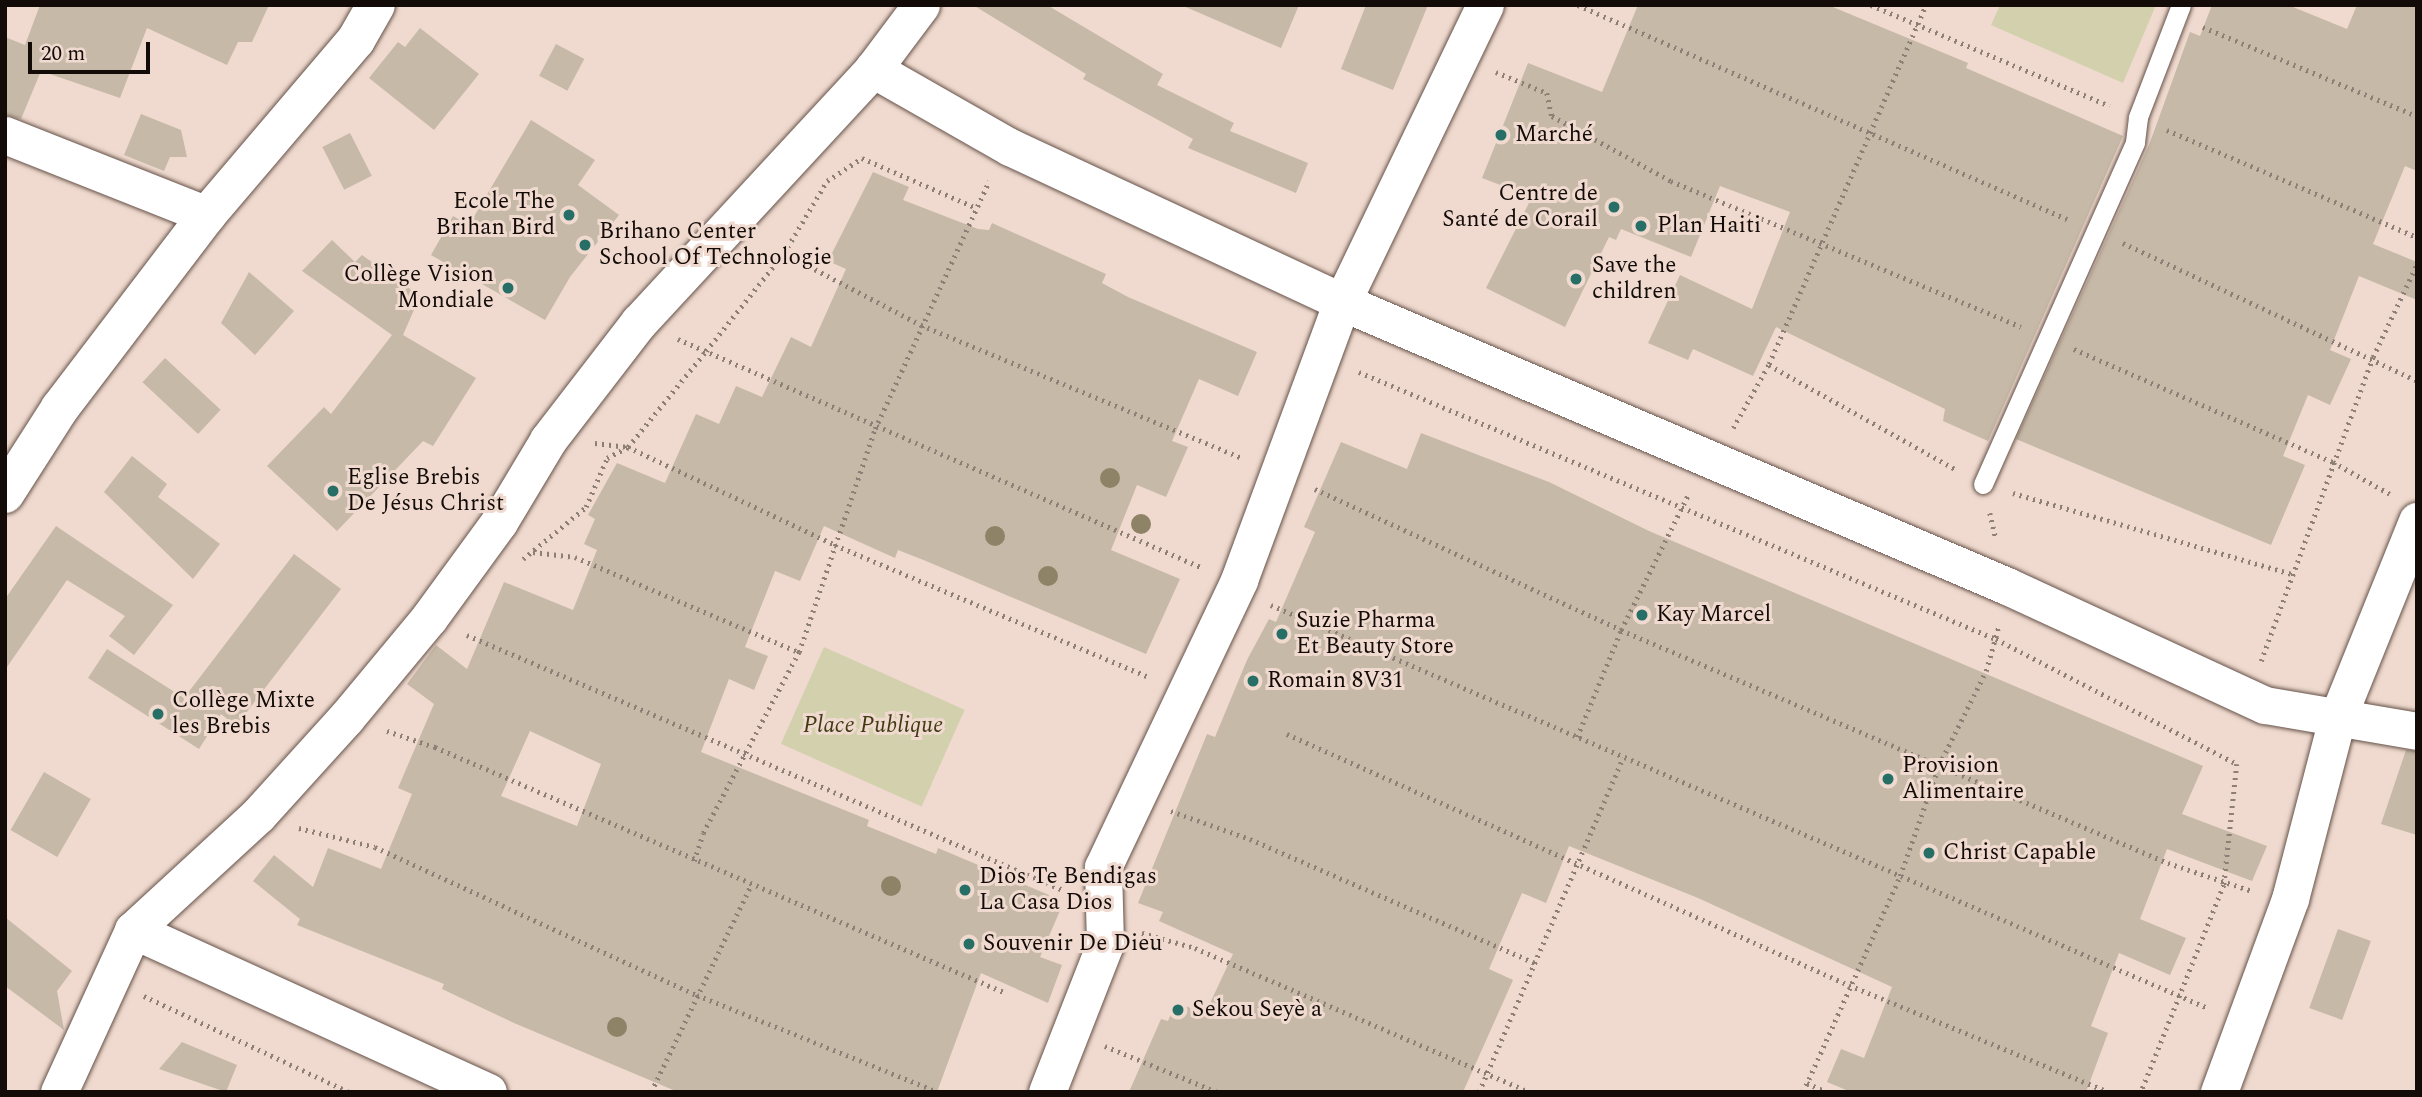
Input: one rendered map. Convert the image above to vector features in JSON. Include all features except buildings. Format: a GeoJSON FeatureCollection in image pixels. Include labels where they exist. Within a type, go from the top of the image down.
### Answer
{"type":"FeatureCollection","features":[{"type":"Feature","properties":{"kind":"street"},"geometry":{"type":"LineString","coordinates":[[5,494],[60,408],[208,215],[356,40],[376,5]]}},
{"type":"Feature","properties":{"kind":"street"},"geometry":{"type":"LineString","coordinates":[[59,1092],[134,930],[258,815],[346,718],[429,618],[499,522],[548,440],[639,322],[873,69],[920,5]]}},
{"type":"Feature","properties":{"kind":"street"},"geometry":{"type":"LineString","coordinates":[[1046,1092],[1105,944],[1103,867],[1237,585],[1277,472],[1326,358],[1342,302],[1485,5]]}},
{"type":"Feature","properties":{"kind":"street"},"geometry":{"type":"LineString","coordinates":[[873,69],[1010,147],[1342,302],[1714,461],[2249,697],[2337,719],[2417,731]]}},
{"type":"Feature","properties":{"kind":"street"},"geometry":{"type":"LineString","coordinates":[[5,135],[208,215]]}},
{"type":"Feature","properties":{"kind":"street"},"geometry":{"type":"LineString","coordinates":[[2219,1092],[2290,899],[2337,719],[2405,508]]}},
{"type":"Feature","properties":{"kind":"street"},"geometry":{"type":"LineString","coordinates":[[134,930],[488,1092]]}},
{"type":"Feature","properties":{"kind":"lane"},"geometry":{"type":"LineString","coordinates":[[1983,484],[2049,338],[2092,230],[2135,142],[2138,117],[2178,11]]}},
{"type":"Feature","properties":{"kind":"path"},"geometry":{"type":"LineString","coordinates":[[1578,5],[2092,230],[2373,357],[2417,381]]}},
{"type":"Feature","properties":{"kind":"path"},"geometry":{"type":"LineString","coordinates":[[1577,737],[1621,630],[1678,508],[1714,461],[1769,365],[1926,5]]}},
{"type":"Feature","properties":{"kind":"path"},"geometry":{"type":"LineString","coordinates":[[2178,11],[2417,116]]}},
{"type":"Feature","properties":{"kind":"path"},"geometry":{"type":"LineString","coordinates":[[1460,58],[1547,93],[1552,117],[1608,149],[1819,246],[2049,338],[2333,462],[2405,508]]}},
{"type":"Feature","properties":{"kind":"path"},"geometry":{"type":"LineString","coordinates":[[694,860],[799,652],[875,429],[974,207],[1010,147]]}},
{"type":"Feature","properties":{"kind":"path"},"geometry":{"type":"LineString","coordinates":[[511,567],[586,507],[607,458],[628,447],[706,351],[783,253],[827,181],[862,158],[974,207]]}},
{"type":"Feature","properties":{"kind":"path"},"geometry":{"type":"LineString","coordinates":[[783,253],[921,325],[1277,472],[1621,630],[2224,885],[2290,899]]}},
{"type":"Feature","properties":{"kind":"path"},"geometry":{"type":"LineString","coordinates":[[2249,697],[2291,574],[2373,357],[2417,264]]}},
{"type":"Feature","properties":{"kind":"path"},"geometry":{"type":"LineString","coordinates":[[639,322],[875,429],[1237,585],[1623,758],[2244,1023]]}},
{"type":"Feature","properties":{"kind":"path"},"geometry":{"type":"LineString","coordinates":[[1326,358],[1678,508],[1996,639],[2237,764],[2224,885],[2181,998],[2141,1092]]}},
{"type":"Feature","properties":{"kind":"path"},"geometry":{"type":"LineString","coordinates":[[1769,365],[1983,484],[2291,574]]}},
{"type":"Feature","properties":{"kind":"path"},"geometry":{"type":"LineString","coordinates":[[548,440],[628,447],[835,545],[1186,694]]}},
{"type":"Feature","properties":{"kind":"path"},"geometry":{"type":"LineString","coordinates":[[499,522],[533,552],[575,557],[799,652]]}},
{"type":"Feature","properties":{"kind":"path"},"geometry":{"type":"LineString","coordinates":[[429,618],[745,757],[1529,1092]]}},
{"type":"Feature","properties":{"kind":"path"},"geometry":{"type":"LineString","coordinates":[[1803,1092],[1900,876],[1939,765],[1986,671]]}},
{"type":"Feature","properties":{"kind":"path"},"geometry":{"type":"LineString","coordinates":[[346,718],[435,747],[1006,993]]}},
{"type":"Feature","properties":{"kind":"path"},"geometry":{"type":"LineString","coordinates":[[1287,734],[1849,985],[2108,1092]]}},
{"type":"Feature","properties":{"kind":"path"},"geometry":{"type":"LineString","coordinates":[[1479,1092],[1623,758]]}},
{"type":"Feature","properties":{"kind":"path"},"geometry":{"type":"LineString","coordinates":[[1136,798],[1250,839],[1535,963]]}},
{"type":"Feature","properties":{"kind":"path"},"geometry":{"type":"LineString","coordinates":[[258,815],[375,847],[696,995],[938,1092]]}},
{"type":"Feature","properties":{"kind":"path"},"geometry":{"type":"LineString","coordinates":[[651,1092],[751,885]]}},
{"type":"Feature","properties":{"kind":"path"},"geometry":{"type":"LineString","coordinates":[[137,993],[349,1092]]}},
{"type":"Feature","properties":{"kind":"path"},"geometry":{"type":"LineString","coordinates":[[1070,1032],[1217,1092]]}},
{"type":"Feature","properties":{"kind":"path"},"geometry":{"type":"LineString","coordinates":[[1807,1083],[1826,1092]]}},
{"type":"Feature","properties":{"kind":"green space"},"geometry":{"type":"Polygon","coordinates":[[[2000,5],[2156,5],[2123,83],[1991,25],[2000,5]]]}},
{"type":"Feature","properties":{"kind":"green space","name":"Place Publique"},"geometry":{"type":"Polygon","coordinates":[[[824,647],[965,710],[922,806],[781,744],[824,647]]]}},
{"type":"Feature","properties":{"kind":"place","name":"Marché"},"geometry":{"type":"Point","coordinates":[1501,135]}},
{"type":"Feature","properties":{"kind":"place","name":"Centre de Santé de Corail"},"geometry":{"type":"Point","coordinates":[1614,207]}},
{"type":"Feature","properties":{"kind":"place","name":"Ecole The Brihan Bird"},"geometry":{"type":"Point","coordinates":[569,215]}},
{"type":"Feature","properties":{"kind":"place","name":"Plan Haiti"},"geometry":{"type":"Point","coordinates":[1641,226]}},
{"type":"Feature","properties":{"kind":"place","name":"Brihano Center School Of Technologie"},"geometry":{"type":"Point","coordinates":[585,245]}},
{"type":"Feature","properties":{"kind":"place","name":"Save the children"},"geometry":{"type":"Point","coordinates":[1576,279]}},
{"type":"Feature","properties":{"kind":"place","name":"Collège Vision Mondiale"},"geometry":{"type":"Point","coordinates":[508,288]}},
{"type":"Feature","properties":{"kind":"place","name":"Eglise Brebis De Jésus Christ"},"geometry":{"type":"Point","coordinates":[333,491]}},
{"type":"Feature","properties":{"kind":"place","name":"Kay Marcel"},"geometry":{"type":"Point","coordinates":[1642,615]}},
{"type":"Feature","properties":{"kind":"place","name":"Suzie Pharma Et Beauty Store"},"geometry":{"type":"Point","coordinates":[1282,634]}},
{"type":"Feature","properties":{"kind":"place","name":"Romain 8V31"},"geometry":{"type":"Point","coordinates":[1253,681]}},
{"type":"Feature","properties":{"kind":"place","name":"Collège Mixte les Brebis"},"geometry":{"type":"Point","coordinates":[158,714]}},
{"type":"Feature","properties":{"kind":"place","name":"Provision Alimentaire"},"geometry":{"type":"Point","coordinates":[1888,779]}},
{"type":"Feature","properties":{"kind":"place","name":"Christ Capable"},"geometry":{"type":"Point","coordinates":[1929,853]}},
{"type":"Feature","properties":{"kind":"place","name":"Dios Te Bendigas La Casa Dios"},"geometry":{"type":"Point","coordinates":[965,890]}},
{"type":"Feature","properties":{"kind":"place","name":"Souvenir De Dieu"},"geometry":{"type":"Point","coordinates":[969,944]}},
{"type":"Feature","properties":{"kind":"place","name":"Sekou Seyè a"},"geometry":{"type":"Point","coordinates":[1178,1010]}}]}
